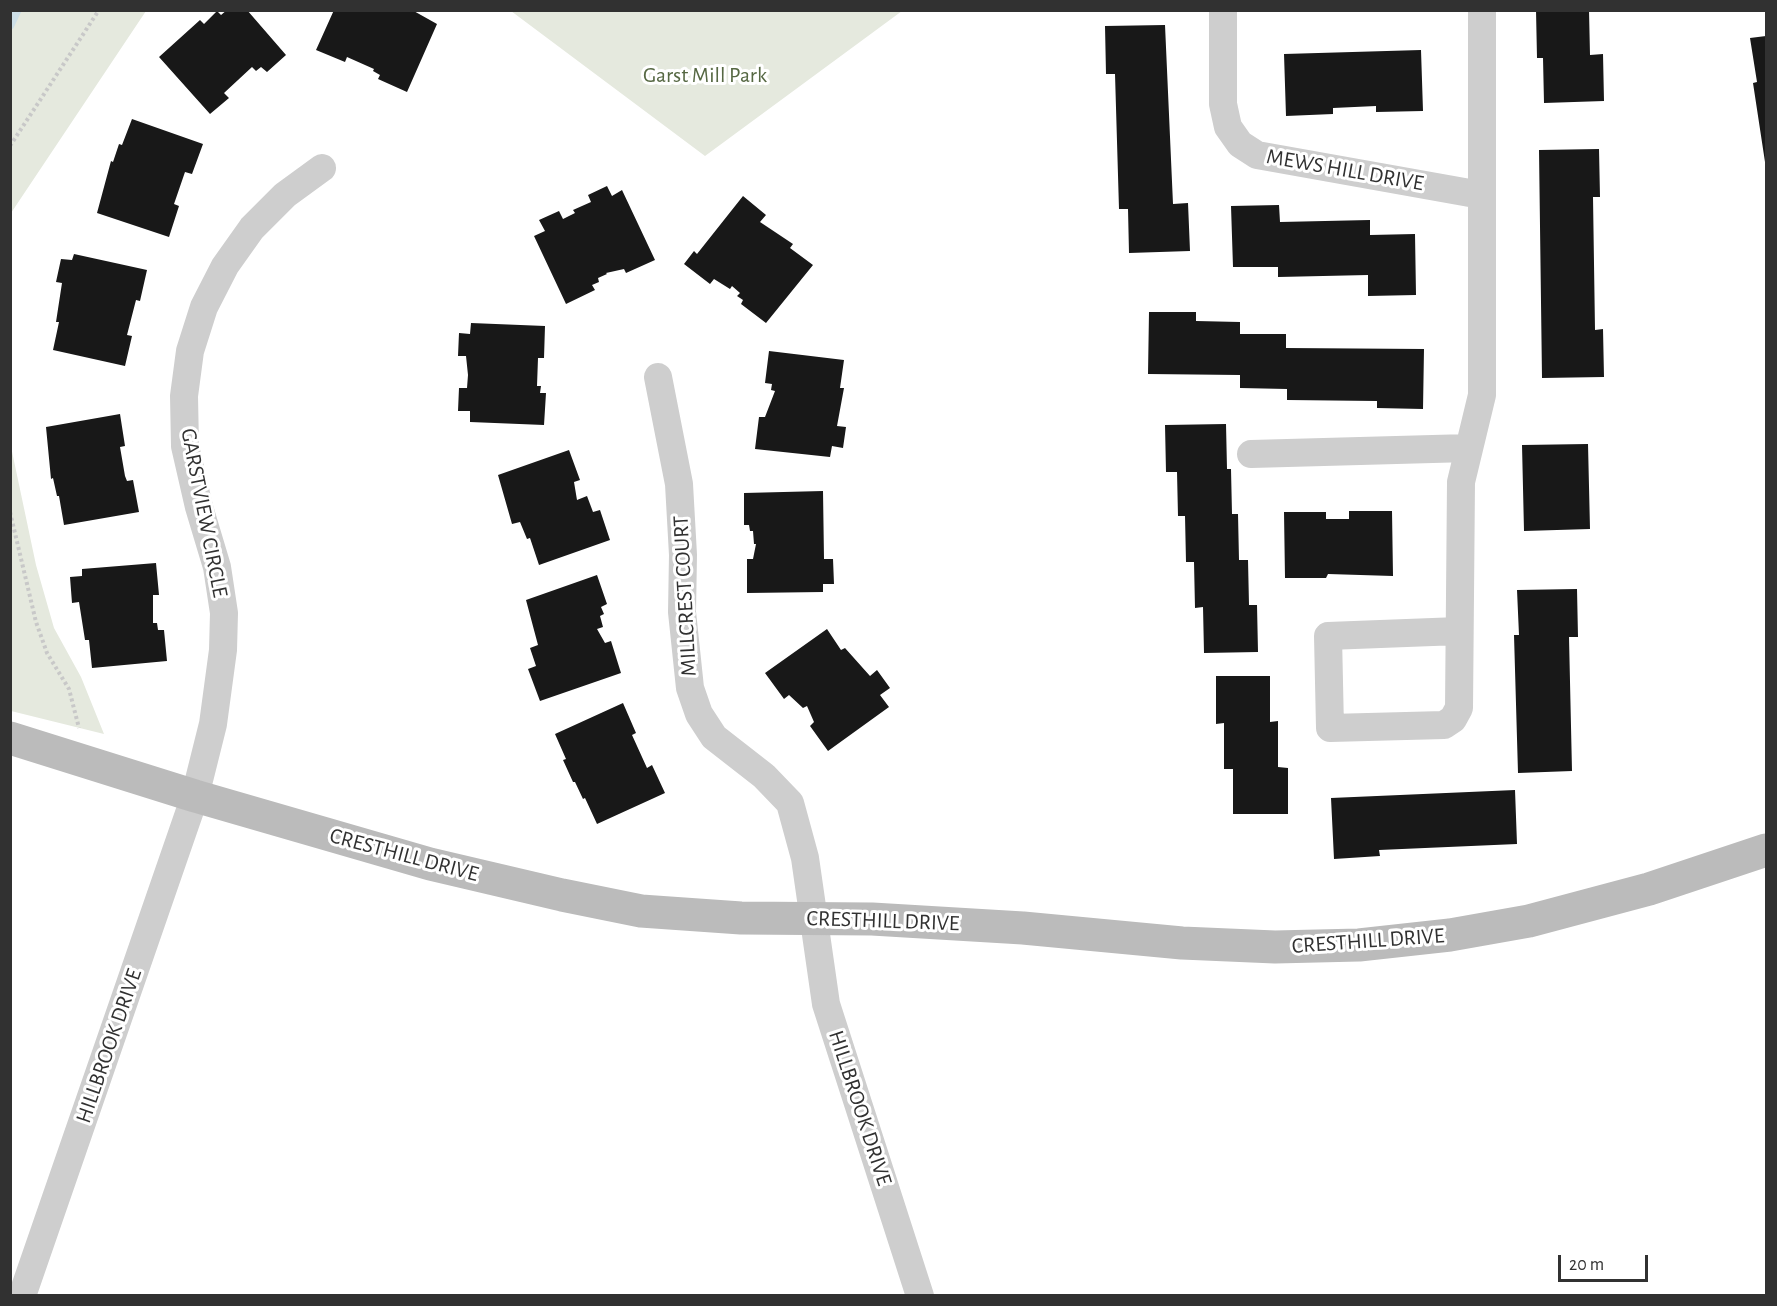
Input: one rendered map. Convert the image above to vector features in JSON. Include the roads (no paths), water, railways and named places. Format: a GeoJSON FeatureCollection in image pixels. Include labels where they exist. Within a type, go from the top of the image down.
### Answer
{"type":"FeatureCollection","features":[{"type":"Feature","properties":{"kind":"street","name":"MEWS HILL DRIVE"},"geometry":{"type":"LineString","coordinates":[[1223,10],[1223,104],[1228,127],[1240,144],[1257,155],[1481,195]]}},
{"type":"Feature","properties":{"kind":"street"},"geometry":{"type":"LineString","coordinates":[[1459,631],[1328,636],[1330,728],[1444,725],[1453,719],[1459,708],[1459,631],[1459,507],[1461,482],[1482,395],[1482,10]]}},
{"type":"Feature","properties":{"kind":"street","name":"GARSTVIEW CIRCLE"},"geometry":{"type":"LineString","coordinates":[[195,796],[213,724],[223,650],[224,613],[217,567],[199,507],[185,446],[184,396],[190,351],[204,307],[225,266],[238,247],[252,228],[285,195],[322,168]]}},
{"type":"Feature","properties":{"kind":"street","name":"MILLCREST COURT"},"geometry":{"type":"LineString","coordinates":[[658,377],[679,484],[683,555],[682,612],[690,688],[699,714],[714,737],[764,776],[790,803],[805,858],[812,918]]}},
{"type":"Feature","properties":{"kind":"street"},"geometry":{"type":"LineString","coordinates":[[1251,454],[1469,448]]}},
{"type":"Feature","properties":{"kind":"street","name":"CRESTHILL DRIVE"},"geometry":{"type":"LineString","coordinates":[[10,738],[195,796],[430,864],[642,911],[741,918],[872,919],[1023,928],[1194,944],[1275,947],[1359,945],[1450,935],[1529,921],[1649,889],[1767,850]]}},
{"type":"Feature","properties":{"kind":"street","name":"HILLBROOK DRIVE"},"geometry":{"type":"LineString","coordinates":[[22,1296],[195,796]]}},
{"type":"Feature","properties":{"kind":"street","name":"HILLBROOK DRIVE"},"geometry":{"type":"LineString","coordinates":[[812,918],[826,1004],[920,1296]]}},
{"type":"Feature","properties":{"kind":"waterway"},"geometry":{"type":"LineString","coordinates":[[10,25],[17,10]]}},
{"type":"Feature","properties":{"kind":"park label","name":"Garst Mill Park"},"geometry":{"type":"Point","coordinates":[705,75]}}]}
